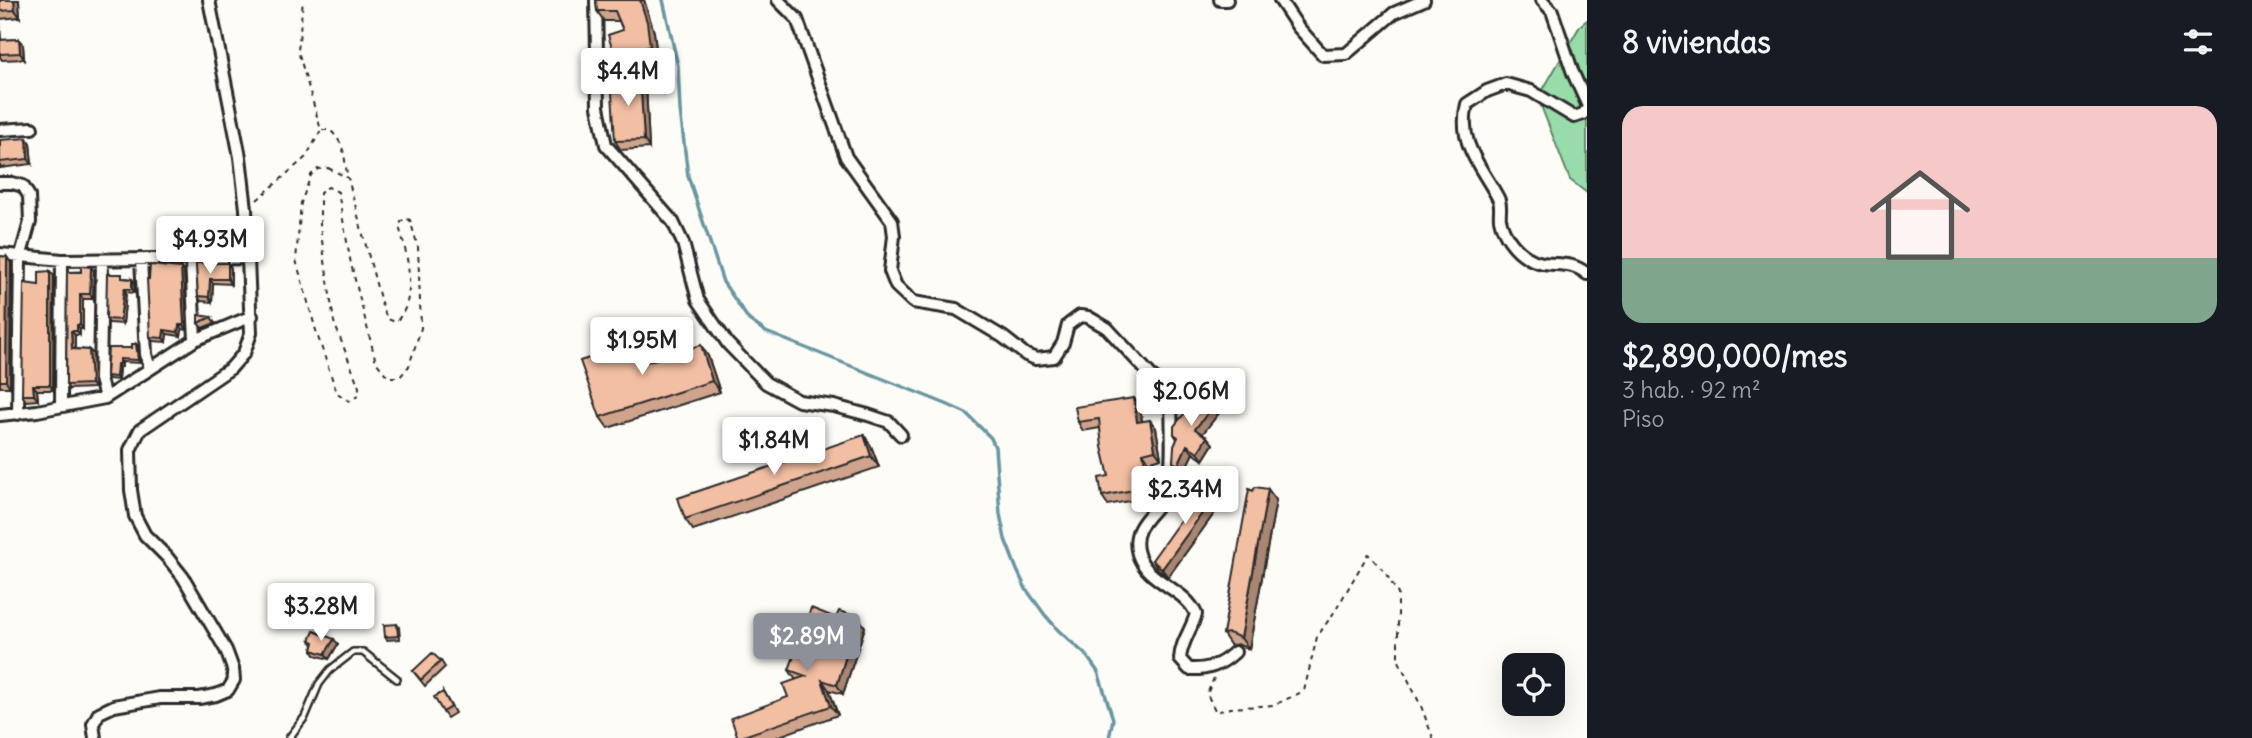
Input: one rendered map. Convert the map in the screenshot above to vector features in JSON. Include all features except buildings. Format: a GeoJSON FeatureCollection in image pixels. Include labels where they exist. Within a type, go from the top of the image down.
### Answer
{"type":"FeatureCollection","features":[{"type":"Feature","properties":{"kind":"street"},"geometry":{"type":"LineString","coordinates":[[96,738],[93,724],[99,713],[114,706],[160,698],[200,698],[216,695],[228,690],[234,680],[226,650],[188,585],[167,557],[145,535],[135,516],[131,490],[130,450],[140,430],[231,368],[244,353],[251,333],[246,209],[240,157],[209,0]]}},
{"type":"Feature","properties":{"kind":"street"},"geometry":{"type":"LineString","coordinates":[[596,0],[598,107],[606,145],[673,222],[683,243],[698,300],[727,344],[766,383],[799,401],[868,415],[889,422],[901,435]]}},
{"type":"Feature","properties":{"kind":"street"},"geometry":{"type":"LineString","coordinates":[[778,0],[797,19],[846,157],[892,221],[894,236],[890,271],[895,286],[913,302],[956,309],[1036,359],[1054,357],[1063,343],[1068,326],[1080,316],[1088,317],[1107,328],[1171,397],[1168,491],[1144,520],[1137,538],[1138,553],[1147,571],[1191,601],[1196,614],[1181,645],[1180,659],[1189,669],[1220,664],[1235,652]]}},
{"type":"Feature","properties":{"kind":"street"},"geometry":{"type":"LineString","coordinates":[[1220,0],[1227,0]]}},
{"type":"Feature","properties":{"kind":"street"},"geometry":{"type":"LineString","coordinates":[[1280,0],[1298,27],[1323,55],[1346,54],[1394,13],[1424,0]]}},
{"type":"Feature","properties":{"kind":"street"},"geometry":{"type":"LineString","coordinates":[[1542,0],[1552,10],[1587,106],[1583,114],[1574,117],[1531,91],[1506,83],[1467,104],[1464,116],[1470,149],[1477,166],[1499,199],[1499,216],[1503,231],[1512,243],[1526,257],[1539,263],[1562,263],[1579,268],[1587,274]]}},
{"type":"Feature","properties":{"kind":"street"},"geometry":{"type":"LineString","coordinates":[[0,130],[33,128]]}},
{"type":"Feature","properties":{"kind":"street"},"geometry":{"type":"LineString","coordinates":[[0,183],[23,186],[29,196],[30,222],[20,258],[18,414]]}},
{"type":"Feature","properties":{"kind":"street"},"geometry":{"type":"LineString","coordinates":[[0,254],[62,260],[248,258]]}},
{"type":"Feature","properties":{"kind":"street"},"geometry":{"type":"LineString","coordinates":[[141,259],[146,354],[150,369]]}},
{"type":"Feature","properties":{"kind":"street"},"geometry":{"type":"LineString","coordinates":[[191,259],[195,340]]}},
{"type":"Feature","properties":{"kind":"street"},"geometry":{"type":"LineString","coordinates":[[61,405],[62,260]]}},
{"type":"Feature","properties":{"kind":"street"},"geometry":{"type":"LineString","coordinates":[[102,260],[100,379],[105,398]]}},
{"type":"Feature","properties":{"kind":"street"},"geometry":{"type":"LineString","coordinates":[[0,415],[105,398],[195,340],[252,316]]}},
{"type":"Feature","properties":{"kind":"lane"},"geometry":{"type":"LineString","coordinates":[[289,738],[305,717],[319,684],[330,670],[353,652],[363,652],[397,679]]}},
{"type":"Feature","properties":{"kind":"path"},"geometry":{"type":"LineString","coordinates":[[246,209],[306,157],[321,130],[298,51],[303,0]]}},
{"type":"Feature","properties":{"kind":"path"},"geometry":{"type":"LineString","coordinates":[[321,130],[330,130],[339,138],[344,149],[348,177],[383,310],[388,319],[395,322],[403,316],[410,296],[400,230],[401,222],[405,218],[410,220],[418,247],[421,328],[409,366],[400,377],[388,377],[376,362],[351,264],[338,192],[328,187],[320,193],[320,227],[334,322],[359,387],[358,396],[349,401],[337,393],[296,260],[301,203],[311,175],[318,169],[328,168],[348,177]]}},
{"type":"Feature","properties":{"kind":"path"},"geometry":{"type":"LineString","coordinates":[[1220,664],[1207,694],[1216,712],[1230,708],[1274,705],[1304,691],[1317,637],[1368,554],[1385,572],[1398,594],[1398,659],[1433,738]]}},
{"type":"Feature","properties":{"kind":"green space"},"geometry":{"type":"Polygon","coordinates":[[[1587,20],[1587,193],[1570,180],[1538,98],[1580,26],[1587,20]]]}},
{"type":"Feature","properties":{"kind":"waterway"},"geometry":{"type":"LineString","coordinates":[[663,0],[678,66],[688,176],[723,282],[749,320],[766,332],[966,413],[991,438],[995,447],[1000,514],[1005,539],[1017,570],[1026,589],[1045,615],[1086,655],[1098,672],[1113,719],[1109,738]]}}]}
